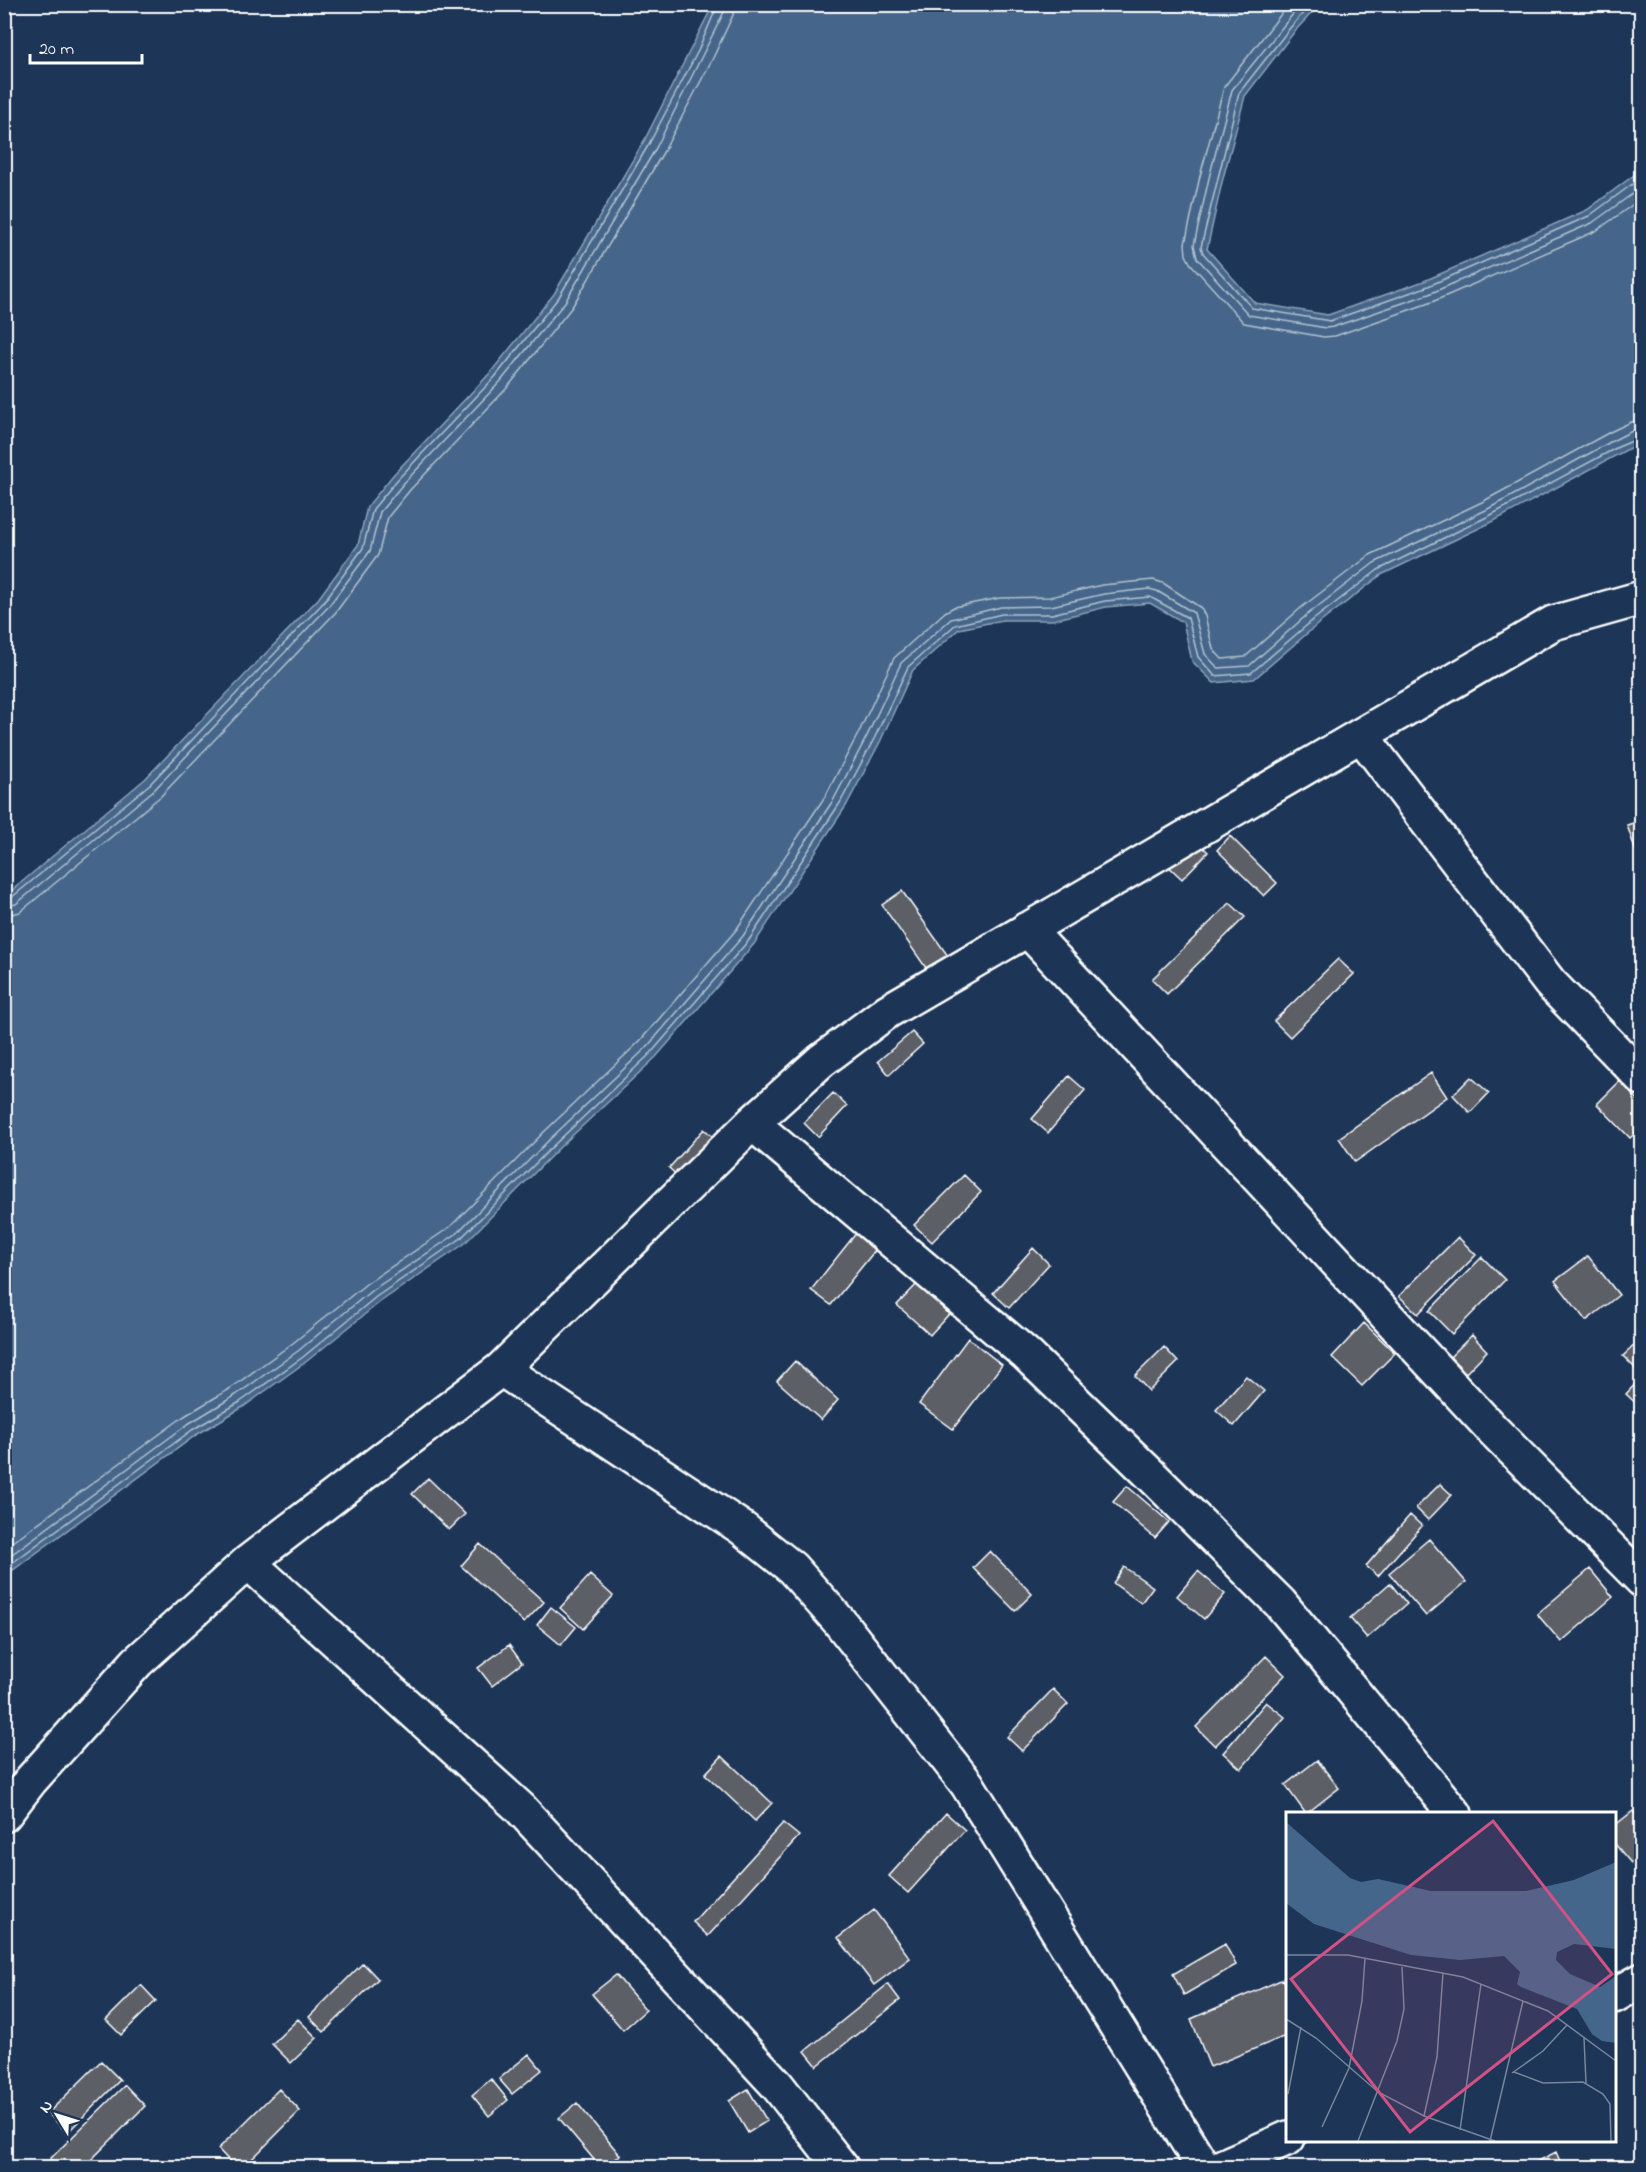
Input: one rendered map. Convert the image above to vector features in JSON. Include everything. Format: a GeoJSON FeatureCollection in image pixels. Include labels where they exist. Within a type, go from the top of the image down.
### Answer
{"type":"FeatureCollection","features":[{"type":"Feature","properties":{"kind":"street"},"geometry":{"type":"LineString","coordinates":[[4,1815],[31,1779],[137,1662],[249,1562],[501,1370],[752,1123],[821,1061],[888,1011],[1553,622],[1641,598]]}},
{"type":"Feature","properties":{"kind":"street"},"geometry":{"type":"LineString","coordinates":[[1361,735],[1550,983],[1641,1078]]}},
{"type":"Feature","properties":{"kind":"street"},"geometry":{"type":"LineString","coordinates":[[1027,929],[1494,1431],[1641,1580]]}},
{"type":"Feature","properties":{"kind":"street"},"geometry":{"type":"LineString","coordinates":[[752,1123],[1026,1354],[1150,1474],[1280,1602],[1453,1812]]}},
{"type":"Feature","properties":{"kind":"street"},"geometry":{"type":"LineString","coordinates":[[501,1370],[742,1528],[792,1568],[967,1784],[1204,2168]]}},
{"type":"Feature","properties":{"kind":"street"},"geometry":{"type":"LineString","coordinates":[[249,1562],[519,1807],[777,2085],[842,2168]]}},
{"type":"Feature","properties":{"kind":"street"},"geometry":{"type":"LineString","coordinates":[[1616,1995],[1641,1980]]}},
{"type":"Feature","properties":{"kind":"street"},"geometry":{"type":"LineString","coordinates":[[1219,2168],[1286,2138]]}},
{"type":"Feature","properties":{"kind":"water"},"geometry":{"type":"Polygon","coordinates":[[[713,5],[1319,5],[1295,31],[1245,96],[1207,249],[1255,303],[1328,315],[1424,281],[1587,210],[1641,170],[1641,442],[1492,522],[1381,575],[1317,625],[1254,679],[1214,683],[1192,661],[1183,622],[1150,603],[1106,607],[1053,620],[1003,620],[959,629],[913,670],[880,742],[846,806],[754,944],[656,1057],[559,1148],[464,1244],[380,1302],[307,1361],[243,1407],[196,1435],[5,1576],[5,896],[145,779],[318,599],[358,545],[367,507],[393,475],[490,373],[554,294],[644,141],[713,5]]]}},
{"type":"Feature","properties":{"kind":"building"},"geometry":{"type":"Polygon","coordinates":[[[1642,820],[1642,846],[1635,849],[1627,825],[1642,820]]]}},
{"type":"Feature","properties":{"kind":"building"},"geometry":{"type":"Polygon","coordinates":[[[1191,836],[1208,852],[1182,879],[1165,863],[1191,836]]]}},
{"type":"Feature","properties":{"kind":"building"},"geometry":{"type":"Polygon","coordinates":[[[1230,836],[1277,883],[1264,896],[1217,850],[1230,836]]]}},
{"type":"Feature","properties":{"kind":"building"},"geometry":{"type":"Polygon","coordinates":[[[902,891],[953,963],[933,978],[882,905],[902,891]]]}},
{"type":"Feature","properties":{"kind":"building"},"geometry":{"type":"Polygon","coordinates":[[[1230,903],[1245,917],[1167,994],[1152,979],[1230,903]]]}},
{"type":"Feature","properties":{"kind":"building"},"geometry":{"type":"Polygon","coordinates":[[[1338,959],[1354,974],[1290,1037],[1274,1021],[1338,959]]]}},
{"type":"Feature","properties":{"kind":"building"},"geometry":{"type":"Polygon","coordinates":[[[912,1032],[923,1044],[889,1075],[878,1061],[912,1032]]]}},
{"type":"Feature","properties":{"kind":"building"},"geometry":{"type":"Polygon","coordinates":[[[1431,1073],[1447,1097],[1355,1162],[1339,1138],[1431,1073]]]}},
{"type":"Feature","properties":{"kind":"building"},"geometry":{"type":"Polygon","coordinates":[[[1069,1076],[1085,1090],[1048,1133],[1032,1119],[1069,1076]]]}},
{"type":"Feature","properties":{"kind":"building"},"geometry":{"type":"Polygon","coordinates":[[[1471,1077],[1489,1093],[1470,1113],[1453,1095],[1471,1077]]]}},
{"type":"Feature","properties":{"kind":"building"},"geometry":{"type":"Polygon","coordinates":[[[1620,1081],[1642,1104],[1642,1127],[1630,1138],[1597,1104],[1620,1081]]]}},
{"type":"Feature","properties":{"kind":"building"},"geometry":{"type":"Polygon","coordinates":[[[833,1093],[847,1106],[818,1137],[804,1123],[833,1093]]]}},
{"type":"Feature","properties":{"kind":"building"},"geometry":{"type":"Polygon","coordinates":[[[704,1129],[718,1141],[683,1181],[669,1168],[704,1129]]]}},
{"type":"Feature","properties":{"kind":"building"},"geometry":{"type":"Polygon","coordinates":[[[964,1175],[981,1192],[932,1242],[914,1225],[964,1175]]]}},
{"type":"Feature","properties":{"kind":"building"},"geometry":{"type":"Polygon","coordinates":[[[857,1232],[877,1248],[831,1305],[811,1290],[857,1232]]]}},
{"type":"Feature","properties":{"kind":"building"},"geometry":{"type":"Polygon","coordinates":[[[1458,1237],[1476,1255],[1418,1314],[1399,1296],[1458,1237]]]}},
{"type":"Feature","properties":{"kind":"building"},"geometry":{"type":"Polygon","coordinates":[[[1033,1248],[1049,1264],[1009,1308],[993,1293],[1033,1248]]]}},
{"type":"Feature","properties":{"kind":"building"},"geometry":{"type":"Polygon","coordinates":[[[1588,1256],[1619,1295],[1586,1321],[1555,1281],[1588,1256]]]}},
{"type":"Feature","properties":{"kind":"building"},"geometry":{"type":"Polygon","coordinates":[[[1482,1257],[1505,1280],[1452,1334],[1429,1311],[1482,1257]]]}},
{"type":"Feature","properties":{"kind":"building"},"geometry":{"type":"Polygon","coordinates":[[[917,1284],[949,1314],[930,1335],[897,1305],[917,1284]]]}},
{"type":"Feature","properties":{"kind":"building"},"geometry":{"type":"Polygon","coordinates":[[[1364,1323],[1395,1353],[1362,1386],[1332,1357],[1364,1323]]]}},
{"type":"Feature","properties":{"kind":"building"},"geometry":{"type":"Polygon","coordinates":[[[1472,1335],[1487,1351],[1466,1373],[1450,1357],[1472,1335]]]}},
{"type":"Feature","properties":{"kind":"building"},"geometry":{"type":"Polygon","coordinates":[[[968,1338],[1002,1365],[953,1429],[919,1404],[968,1338]]]}},
{"type":"Feature","properties":{"kind":"building"},"geometry":{"type":"Polygon","coordinates":[[[1642,1338],[1642,1375],[1623,1356],[1642,1338]]]}},
{"type":"Feature","properties":{"kind":"building"},"geometry":{"type":"Polygon","coordinates":[[[1164,1347],[1178,1362],[1149,1391],[1135,1376],[1164,1347]]]}},
{"type":"Feature","properties":{"kind":"building"},"geometry":{"type":"Polygon","coordinates":[[[795,1361],[838,1400],[821,1420],[777,1381],[795,1361]]]}},
{"type":"Feature","properties":{"kind":"building"},"geometry":{"type":"Polygon","coordinates":[[[1246,1376],[1264,1391],[1234,1426],[1216,1410],[1246,1376]]]}},
{"type":"Feature","properties":{"kind":"building"},"geometry":{"type":"Polygon","coordinates":[[[1639,1380],[1642,1383],[1642,1409],[1626,1394],[1639,1380]]]}},
{"type":"Feature","properties":{"kind":"building"},"geometry":{"type":"Polygon","coordinates":[[[428,1478],[465,1514],[449,1530],[412,1494],[428,1478]]]}},
{"type":"Feature","properties":{"kind":"building"},"geometry":{"type":"Polygon","coordinates":[[[1440,1484],[1452,1495],[1428,1520],[1416,1508],[1440,1484]]]}},
{"type":"Feature","properties":{"kind":"building"},"geometry":{"type":"Polygon","coordinates":[[[1127,1486],[1169,1522],[1155,1538],[1113,1502],[1127,1486]]]}},
{"type":"Feature","properties":{"kind":"building"},"geometry":{"type":"Polygon","coordinates":[[[1410,1515],[1422,1526],[1378,1576],[1366,1566],[1410,1515]]]}},
{"type":"Feature","properties":{"kind":"building"},"geometry":{"type":"Polygon","coordinates":[[[1429,1539],[1466,1582],[1426,1616],[1389,1573],[1429,1539]]]}},
{"type":"Feature","properties":{"kind":"building"},"geometry":{"type":"Polygon","coordinates":[[[480,1544],[544,1602],[524,1623],[461,1566],[480,1544]]]}},
{"type":"Feature","properties":{"kind":"building"},"geometry":{"type":"Polygon","coordinates":[[[990,1551],[1032,1594],[1015,1611],[973,1568],[990,1551]]]}},
{"type":"Feature","properties":{"kind":"building"},"geometry":{"type":"Polygon","coordinates":[[[1124,1567],[1153,1587],[1141,1603],[1113,1583],[1124,1567]]]}},
{"type":"Feature","properties":{"kind":"building"},"geometry":{"type":"Polygon","coordinates":[[[1590,1569],[1613,1597],[1561,1642],[1537,1614],[1590,1569]]]}},
{"type":"Feature","properties":{"kind":"building"},"geometry":{"type":"Polygon","coordinates":[[[1198,1571],[1225,1594],[1204,1619],[1177,1596],[1198,1571]]]}},
{"type":"Feature","properties":{"kind":"building"},"geometry":{"type":"Polygon","coordinates":[[[590,1575],[613,1596],[583,1629],[560,1608],[590,1575]]]}},
{"type":"Feature","properties":{"kind":"building"},"geometry":{"type":"Polygon","coordinates":[[[1390,1583],[1407,1604],[1367,1638],[1350,1618],[1390,1583]]]}},
{"type":"Feature","properties":{"kind":"building"},"geometry":{"type":"Polygon","coordinates":[[[551,1607],[576,1627],[561,1645],[537,1625],[551,1607]]]}},
{"type":"Feature","properties":{"kind":"building"},"geometry":{"type":"Polygon","coordinates":[[[509,1645],[522,1663],[492,1686],[478,1668],[509,1645]]]}},
{"type":"Feature","properties":{"kind":"building"},"geometry":{"type":"Polygon","coordinates":[[[1266,1656],[1285,1675],[1215,1746],[1196,1727],[1266,1656]]]}},
{"type":"Feature","properties":{"kind":"building"},"geometry":{"type":"Polygon","coordinates":[[[1053,1689],[1068,1704],[1022,1751],[1007,1737],[1053,1689]]]}},
{"type":"Feature","properties":{"kind":"building"},"geometry":{"type":"Polygon","coordinates":[[[1266,1702],[1285,1717],[1241,1769],[1223,1753],[1266,1702]]]}},
{"type":"Feature","properties":{"kind":"building"},"geometry":{"type":"Polygon","coordinates":[[[722,1756],[772,1803],[755,1821],[705,1774],[722,1756]]]}},
{"type":"Feature","properties":{"kind":"building"},"geometry":{"type":"Polygon","coordinates":[[[1317,1760],[1339,1788],[1309,1812],[1305,1812],[1285,1785],[1317,1760]]]}},
{"type":"Feature","properties":{"kind":"building"},"geometry":{"type":"Polygon","coordinates":[[[1633,1811],[1642,1821],[1642,1855],[1631,1863],[1616,1845],[1616,1824],[1633,1811]]]}},
{"type":"Feature","properties":{"kind":"building"},"geometry":{"type":"Polygon","coordinates":[[[946,1813],[965,1830],[908,1893],[889,1876],[946,1813]]]}},
{"type":"Feature","properties":{"kind":"building"},"geometry":{"type":"Polygon","coordinates":[[[783,1823],[799,1836],[708,1936],[693,1922],[783,1823]]]}},
{"type":"Feature","properties":{"kind":"building"},"geometry":{"type":"Polygon","coordinates":[[[874,1910],[910,1958],[874,1985],[838,1938],[874,1910]]]}},
{"type":"Feature","properties":{"kind":"building"},"geometry":{"type":"Polygon","coordinates":[[[1225,1944],[1236,1965],[1184,1995],[1173,1974],[1225,1944]]]}},
{"type":"Feature","properties":{"kind":"building"},"geometry":{"type":"Polygon","coordinates":[[[363,1963],[378,1979],[324,2032],[309,2017],[363,1963]]]}},
{"type":"Feature","properties":{"kind":"building"},"geometry":{"type":"Polygon","coordinates":[[[616,1975],[646,2010],[623,2030],[592,1994],[616,1975]]]}},
{"type":"Feature","properties":{"kind":"building"},"geometry":{"type":"Polygon","coordinates":[[[1283,1979],[1286,1985],[1286,2036],[1210,2067],[1191,2019],[1283,1979]]]}},
{"type":"Feature","properties":{"kind":"building"},"geometry":{"type":"Polygon","coordinates":[[[888,1984],[900,2000],[817,2066],[805,2051],[888,1984]]]}},
{"type":"Feature","properties":{"kind":"building"},"geometry":{"type":"Polygon","coordinates":[[[141,1985],[156,2001],[121,2035],[106,2020],[141,1985]]]}},
{"type":"Feature","properties":{"kind":"building"},"geometry":{"type":"Polygon","coordinates":[[[298,2019],[317,2038],[291,2063],[272,2044],[298,2019]]]}},
{"type":"Feature","properties":{"kind":"building"},"geometry":{"type":"Polygon","coordinates":[[[529,2054],[542,2070],[512,2094],[499,2079],[529,2054]]]}},
{"type":"Feature","properties":{"kind":"building"},"geometry":{"type":"Polygon","coordinates":[[[101,2061],[120,2080],[67,2133],[48,2113],[101,2061]]]}},
{"type":"Feature","properties":{"kind":"building"},"geometry":{"type":"Polygon","coordinates":[[[491,2079],[508,2100],[489,2116],[472,2095],[491,2079]]]}},
{"type":"Feature","properties":{"kind":"building"},"geometry":{"type":"Polygon","coordinates":[[[125,2085],[145,2106],[83,2168],[58,2168],[50,2159],[125,2085]]]}},
{"type":"Feature","properties":{"kind":"building"},"geometry":{"type":"Polygon","coordinates":[[[279,2089],[300,2111],[243,2168],[236,2168],[218,2149],[279,2089]]]}},
{"type":"Feature","properties":{"kind":"building"},"geometry":{"type":"Polygon","coordinates":[[[748,2089],[767,2121],[748,2133],[729,2101],[748,2089]]]}},
{"type":"Feature","properties":{"kind":"building"},"geometry":{"type":"Polygon","coordinates":[[[577,2103],[620,2155],[605,2168],[601,2168],[559,2118],[577,2103]]]}},
{"type":"Feature","properties":{"kind":"building"},"geometry":{"type":"Polygon","coordinates":[[[1556,2152],[1563,2168],[1536,2168],[1534,2163],[1556,2152]]]}}]}
